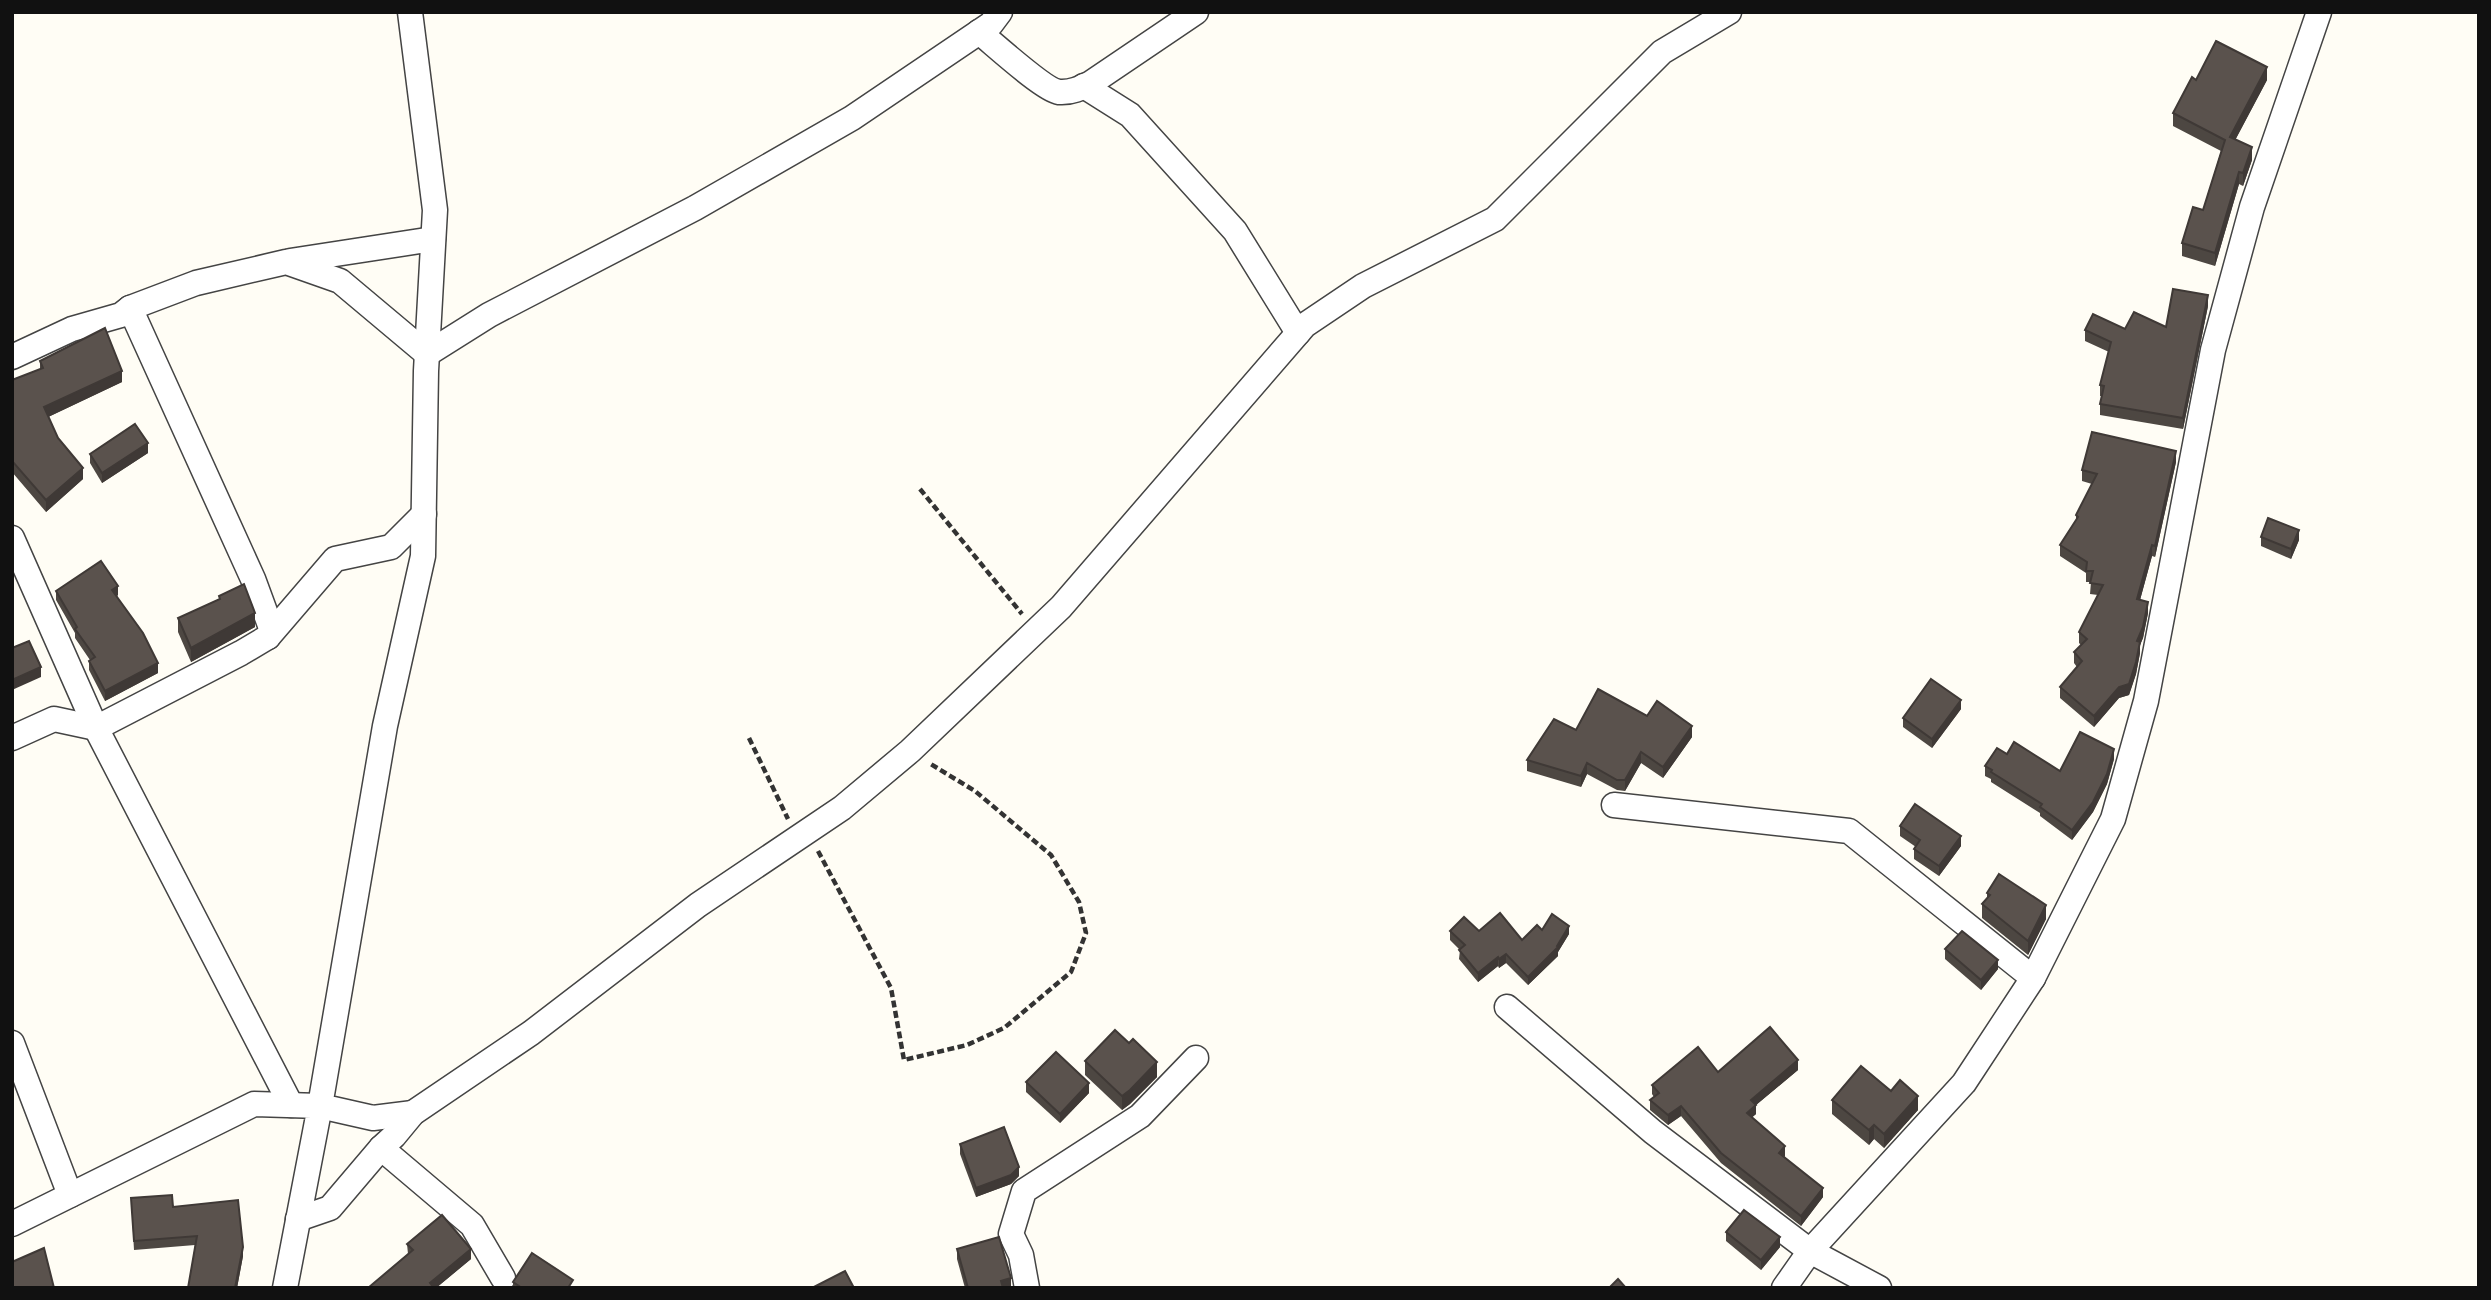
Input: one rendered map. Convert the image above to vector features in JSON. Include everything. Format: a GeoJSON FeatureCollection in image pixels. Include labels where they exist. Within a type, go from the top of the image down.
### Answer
{"type":"FeatureCollection","features":[{"type":"Feature","properties":{"kind":"street"},"geometry":{"type":"LineString","coordinates":[[285,1288],[320,1106],[385,726],[423,556],[427,354],[435,210],[410,12]]}},
{"type":"Feature","properties":{"kind":"street"},"geometry":{"type":"LineString","coordinates":[[427,354],[489,315],[695,208],[852,118],[991,24],[1000,12]]}},
{"type":"Feature","properties":{"kind":"street"},"geometry":{"type":"LineString","coordinates":[[979,32],[1058,92],[1078,90],[1196,12]]}},
{"type":"Feature","properties":{"kind":"street"},"geometry":{"type":"LineString","coordinates":[[298,1219],[330,1208],[413,1113],[531,1033],[698,905],[842,808],[910,751],[1060,607],[1305,325],[1363,286],[1495,219],[1662,52],[1729,12]]}},
{"type":"Feature","properties":{"kind":"street"},"geometry":{"type":"LineString","coordinates":[[1784,1288],[1810,1251],[1964,1083],[2033,978],[2113,819],[2146,702],[2213,351],[2252,207],[2319,12]]}},
{"type":"Feature","properties":{"kind":"street"},"geometry":{"type":"LineString","coordinates":[[1084,86],[1130,115],[1228,223],[1298,333]]}},
{"type":"Feature","properties":{"kind":"street"},"geometry":{"type":"LineString","coordinates":[[12,357],[72,329],[121,315],[130,308],[196,283],[286,262],[433,239]]}},
{"type":"Feature","properties":{"kind":"street"},"geometry":{"type":"LineString","coordinates":[[286,262],[340,281],[427,354]]}},
{"type":"Feature","properties":{"kind":"street"},"geometry":{"type":"LineString","coordinates":[[130,308],[253,579],[271,628],[268,637]]}},
{"type":"Feature","properties":{"kind":"street"},"geometry":{"type":"LineString","coordinates":[[12,738],[54,719],[96,728],[242,653],[268,637],[335,559],[391,547],[424,514]]}},
{"type":"Feature","properties":{"kind":"street"},"geometry":{"type":"LineString","coordinates":[[12,538],[96,728],[291,1105]]}},
{"type":"Feature","properties":{"kind":"street"},"geometry":{"type":"LineString","coordinates":[[1614,805],[1849,831],[2033,978]]}},
{"type":"Feature","properties":{"kind":"street"},"geometry":{"type":"LineString","coordinates":[[1507,1007],[1653,1132],[1810,1251],[1879,1288]]}},
{"type":"Feature","properties":{"kind":"street"},"geometry":{"type":"LineString","coordinates":[[12,1043],[70,1195]]}},
{"type":"Feature","properties":{"kind":"street"},"geometry":{"type":"LineString","coordinates":[[1027,1288],[1021,1255],[1011,1234],[1024,1191],[1140,1116],[1196,1058]]}},
{"type":"Feature","properties":{"kind":"street"},"geometry":{"type":"LineString","coordinates":[[12,1224],[254,1104],[320,1106],[373,1118],[413,1113]]}},
{"type":"Feature","properties":{"kind":"street"},"geometry":{"type":"LineString","coordinates":[[381,1148],[472,1225],[503,1278]]}},
{"type":"Feature","properties":{"kind":"path"},"geometry":{"type":"LineString","coordinates":[[920,489],[1036,630]]}},
{"type":"Feature","properties":{"kind":"path"},"geometry":{"type":"LineString","coordinates":[[749,738],[802,836],[831,871],[891,988],[904,1060],[967,1045],[1004,1028],[1071,972],[1086,933],[1079,902],[1051,855],[975,791],[910,751]]}},
{"type":"Feature","properties":{"kind":"building"},"geometry":{"type":"Polygon","coordinates":[[[2216,41],[2267,67],[2230,137],[2252,147],[2243,173],[2239,172],[2215,253],[2182,243],[2193,207],[2203,210],[2225,140],[2173,113],[2192,77],[2196,80],[2216,41]]]}},
{"type":"Feature","properties":{"kind":"building"},"geometry":{"type":"Polygon","coordinates":[[[2173,289],[2208,295],[2183,418],[2100,404],[2104,386],[2100,385],[2111,342],[2085,330],[2093,314],[2125,329],[2134,312],[2166,327],[2173,289]]]}},
{"type":"Feature","properties":{"kind":"building"},"geometry":{"type":"Polygon","coordinates":[[[105,328],[122,371],[44,407],[58,438],[83,468],[46,500],[12,461],[12,380],[43,368],[40,361],[105,328]]]}},
{"type":"Feature","properties":{"kind":"building"},"geometry":{"type":"Polygon","coordinates":[[[135,424],[148,443],[102,473],[90,454],[135,424]]]}},
{"type":"Feature","properties":{"kind":"building"},"geometry":{"type":"Polygon","coordinates":[[[2092,432],[2176,451],[2155,546],[2152,545],[2137,599],[2148,602],[2137,641],[2140,642],[2136,662],[2129,684],[2119,687],[2094,716],[2060,687],[2082,661],[2074,652],[2087,639],[2079,632],[2103,585],[2090,583],[2093,571],[2086,571],[2087,562],[2060,545],[2078,517],[2076,515],[2097,474],[2082,470],[2092,432]]]}},
{"type":"Feature","properties":{"kind":"building"},"geometry":{"type":"Polygon","coordinates":[[[2268,518],[2299,530],[2291,549],[2261,537],[2268,518]]]}},
{"type":"Feature","properties":{"kind":"building"},"geometry":{"type":"Polygon","coordinates":[[[101,561],[118,586],[112,590],[143,633],[158,663],[105,691],[89,661],[95,657],[75,629],[77,627],[56,591],[101,561]]]}},
{"type":"Feature","properties":{"kind":"building"},"geometry":{"type":"Polygon","coordinates":[[[244,584],[255,613],[191,648],[178,618],[220,599],[219,596],[244,584]]]}},
{"type":"Feature","properties":{"kind":"building"},"geometry":{"type":"Polygon","coordinates":[[[29,641],[41,667],[12,680],[12,648],[29,641]]]}},
{"type":"Feature","properties":{"kind":"building"},"geometry":{"type":"Polygon","coordinates":[[[1931,679],[1961,700],[1932,739],[1903,718],[1931,679]]]}},
{"type":"Feature","properties":{"kind":"building"},"geometry":{"type":"Polygon","coordinates":[[[1598,689],[1647,716],[1657,701],[1692,726],[1663,767],[1641,752],[1625,780],[1617,780],[1587,763],[1581,776],[1527,760],[1554,719],[1576,730],[1598,689]]]}},
{"type":"Feature","properties":{"kind":"building"},"geometry":{"type":"Polygon","coordinates":[[[2080,732],[2114,749],[2107,774],[2093,802],[2072,830],[2040,807],[2042,804],[1985,766],[1997,748],[2007,754],[2014,742],[2060,771],[2080,732]]]}},
{"type":"Feature","properties":{"kind":"building"},"geometry":{"type":"Polygon","coordinates":[[[1915,804],[1961,836],[1939,866],[1914,849],[1920,840],[1900,826],[1915,804]]]}},
{"type":"Feature","properties":{"kind":"building"},"geometry":{"type":"Polygon","coordinates":[[[1999,874],[2046,905],[2028,941],[1982,904],[1990,895],[1987,893],[1999,874]]]}},
{"type":"Feature","properties":{"kind":"building"},"geometry":{"type":"Polygon","coordinates":[[[1500,913],[1522,940],[1537,925],[1542,930],[1552,914],[1569,926],[1558,947],[1528,977],[1506,954],[1478,973],[1459,950],[1465,945],[1450,931],[1464,917],[1479,931],[1500,913]]]}},
{"type":"Feature","properties":{"kind":"building"},"geometry":{"type":"Polygon","coordinates":[[[1962,931],[1998,960],[1981,980],[1945,949],[1962,931]]]}},
{"type":"Feature","properties":{"kind":"building"},"geometry":{"type":"Polygon","coordinates":[[[1770,1027],[1798,1060],[1751,1100],[1756,1105],[1747,1113],[1785,1146],[1779,1153],[1823,1188],[1801,1216],[1721,1153],[1681,1106],[1668,1115],[1650,1100],[1659,1093],[1652,1085],[1698,1047],[1718,1072],[1770,1027]]]}},
{"type":"Feature","properties":{"kind":"building"},"geometry":{"type":"Polygon","coordinates":[[[1115,1030],[1129,1043],[1133,1039],[1157,1062],[1122,1096],[1085,1061],[1115,1030]]]}},
{"type":"Feature","properties":{"kind":"building"},"geometry":{"type":"Polygon","coordinates":[[[1056,1052],[1089,1083],[1060,1114],[1026,1082],[1056,1052]]]}},
{"type":"Feature","properties":{"kind":"building"},"geometry":{"type":"Polygon","coordinates":[[[1861,1066],[1891,1091],[1900,1080],[1918,1096],[1884,1134],[1874,1125],[1869,1130],[1832,1100],[1861,1066]]]}},
{"type":"Feature","properties":{"kind":"building"},"geometry":{"type":"Polygon","coordinates":[[[1004,1127],[1019,1167],[1011,1175],[976,1188],[960,1144],[1004,1127]]]}},
{"type":"Feature","properties":{"kind":"building"},"geometry":{"type":"Polygon","coordinates":[[[172,1195],[173,1207],[238,1200],[243,1247],[235,1288],[188,1288],[197,1236],[134,1241],[131,1198],[172,1195]]]}},
{"type":"Feature","properties":{"kind":"building"},"geometry":{"type":"Polygon","coordinates":[[[1744,1210],[1780,1237],[1761,1260],[1726,1232],[1744,1210]]]}},
{"type":"Feature","properties":{"kind":"building"},"geometry":{"type":"Polygon","coordinates":[[[442,1215],[471,1249],[430,1283],[434,1288],[368,1288],[413,1250],[407,1244],[442,1215]]]}},
{"type":"Feature","properties":{"kind":"building"},"geometry":{"type":"Polygon","coordinates":[[[999,1237],[1011,1278],[1001,1281],[1003,1288],[968,1288],[957,1249],[999,1237]]]}},
{"type":"Feature","properties":{"kind":"building"},"geometry":{"type":"Polygon","coordinates":[[[44,1248],[54,1288],[12,1288],[12,1262],[44,1248]]]}},
{"type":"Feature","properties":{"kind":"building"},"geometry":{"type":"Polygon","coordinates":[[[532,1253],[573,1280],[568,1288],[522,1288],[513,1282],[532,1253]]]}},
{"type":"Feature","properties":{"kind":"building"},"geometry":{"type":"Polygon","coordinates":[[[845,1271],[854,1288],[812,1288],[845,1271]]]}},
{"type":"Feature","properties":{"kind":"building"},"geometry":{"type":"Polygon","coordinates":[[[1618,1279],[1626,1288],[1609,1288],[1618,1279]]]}}]}
